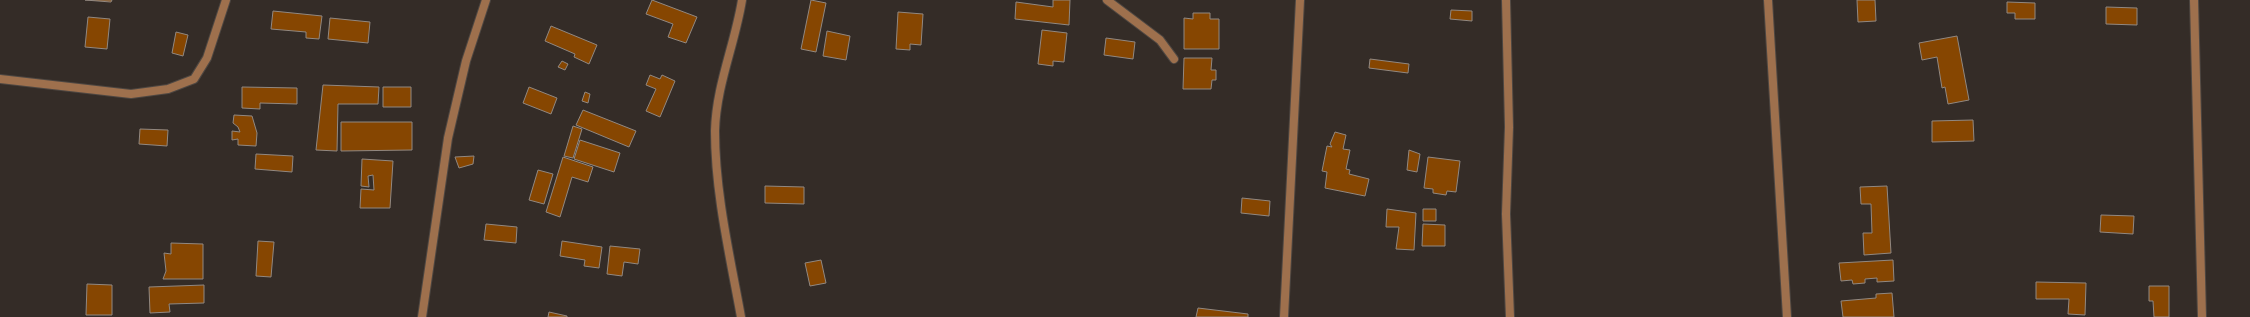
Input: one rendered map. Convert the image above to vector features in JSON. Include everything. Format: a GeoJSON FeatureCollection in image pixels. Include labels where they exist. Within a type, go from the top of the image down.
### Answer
{"type":"FeatureCollection","features":[{"type":"Feature","properties":{"kind":"street"},"geometry":{"type":"LineString","coordinates":[[0,78],[131,94],[168,89],[194,79],[207,58],[226,0]]}},
{"type":"Feature","properties":{"kind":"street"},"geometry":{"type":"LineString","coordinates":[[422,317],[448,138],[466,61],[486,0]]}},
{"type":"Feature","properties":{"kind":"street"},"geometry":{"type":"LineString","coordinates":[[741,317],[722,208],[716,130],[719,95],[742,0]]}},
{"type":"Feature","properties":{"kind":"street"},"geometry":{"type":"LineString","coordinates":[[1107,0],[1160,40],[1174,59]]}},
{"type":"Feature","properties":{"kind":"street"},"geometry":{"type":"LineString","coordinates":[[1284,317],[1300,0]]}},
{"type":"Feature","properties":{"kind":"street"},"geometry":{"type":"LineString","coordinates":[[1506,0],[1509,127],[1506,214],[1510,317]]}},
{"type":"Feature","properties":{"kind":"street"},"geometry":{"type":"LineString","coordinates":[[1768,0],[1787,317]]}},
{"type":"Feature","properties":{"kind":"street"},"geometry":{"type":"LineString","coordinates":[[2194,0],[2202,317]]}},
{"type":"Feature","properties":{"kind":"building"},"geometry":{"type":"Polygon","coordinates":[[[85,0],[112,0],[111,2],[85,0]]]}},
{"type":"Feature","properties":{"kind":"building"},"geometry":{"type":"Polygon","coordinates":[[[652,0],[697,17],[686,43],[668,37],[673,24],[646,14],[652,0]]]}},
{"type":"Feature","properties":{"kind":"building"},"geometry":{"type":"Polygon","coordinates":[[[811,0],[826,3],[816,52],[801,49],[811,0]]]}},
{"type":"Feature","properties":{"kind":"building"},"geometry":{"type":"Polygon","coordinates":[[[1053,0],[1070,0],[1069,25],[1015,19],[1016,2],[1053,7],[1053,0]]]}},
{"type":"Feature","properties":{"kind":"building"},"geometry":{"type":"Polygon","coordinates":[[[1857,0],[1875,0],[1876,21],[1858,22],[1857,0]]]}},
{"type":"Feature","properties":{"kind":"building"},"geometry":{"type":"Polygon","coordinates":[[[2007,2],[2035,3],[2035,19],[2015,19],[2015,13],[2007,13],[2007,2]]]}},
{"type":"Feature","properties":{"kind":"building"},"geometry":{"type":"Polygon","coordinates":[[[2106,7],[2137,8],[2137,25],[2106,24],[2106,7]]]}},
{"type":"Feature","properties":{"kind":"building"},"geometry":{"type":"Polygon","coordinates":[[[1451,10],[1472,11],[1472,21],[1450,19],[1451,10]]]}},
{"type":"Feature","properties":{"kind":"building"},"geometry":{"type":"Polygon","coordinates":[[[273,11],[322,16],[319,39],[306,38],[306,32],[271,29],[273,11]]]}},
{"type":"Feature","properties":{"kind":"building"},"geometry":{"type":"Polygon","coordinates":[[[898,12],[923,14],[921,45],[910,44],[910,50],[896,49],[898,12]]]}},
{"type":"Feature","properties":{"kind":"building"},"geometry":{"type":"Polygon","coordinates":[[[1193,13],[1210,13],[1210,19],[1219,19],[1219,49],[1184,49],[1184,18],[1193,19],[1193,13]]]}},
{"type":"Feature","properties":{"kind":"building"},"geometry":{"type":"Polygon","coordinates":[[[88,17],[110,19],[107,49],[85,47],[88,17]]]}},
{"type":"Feature","properties":{"kind":"building"},"geometry":{"type":"Polygon","coordinates":[[[330,18],[370,22],[368,43],[328,39],[330,18]]]}},
{"type":"Feature","properties":{"kind":"building"},"geometry":{"type":"Polygon","coordinates":[[[551,26],[597,45],[589,64],[574,57],[575,54],[545,41],[551,26]]]}},
{"type":"Feature","properties":{"kind":"building"},"geometry":{"type":"Polygon","coordinates":[[[1042,30],[1067,33],[1064,62],[1053,61],[1053,66],[1038,64],[1042,30]]]}},
{"type":"Feature","properties":{"kind":"building"},"geometry":{"type":"Polygon","coordinates":[[[827,31],[850,36],[846,60],[823,56],[827,31]]]}},
{"type":"Feature","properties":{"kind":"building"},"geometry":{"type":"Polygon","coordinates":[[[176,32],[188,35],[183,56],[172,53],[176,32]]]}},
{"type":"Feature","properties":{"kind":"building"},"geometry":{"type":"Polygon","coordinates":[[[1957,36],[1969,100],[1948,104],[1945,87],[1942,88],[1937,57],[1922,60],[1919,43],[1957,36]]]}},
{"type":"Feature","properties":{"kind":"building"},"geometry":{"type":"Polygon","coordinates":[[[1106,38],[1135,42],[1133,59],[1104,55],[1106,38]]]}},
{"type":"Feature","properties":{"kind":"building"},"geometry":{"type":"Polygon","coordinates":[[[1184,58],[1212,58],[1211,70],[1216,70],[1216,80],[1212,80],[1211,89],[1183,89],[1184,58]]]}},
{"type":"Feature","properties":{"kind":"building"},"geometry":{"type":"Polygon","coordinates":[[[1370,59],[1409,64],[1408,73],[1369,68],[1370,59]]]}},
{"type":"Feature","properties":{"kind":"building"},"geometry":{"type":"Polygon","coordinates":[[[562,61],[568,64],[565,70],[558,67],[562,61]]]}},
{"type":"Feature","properties":{"kind":"building"},"geometry":{"type":"Polygon","coordinates":[[[650,75],[660,79],[662,75],[675,81],[660,117],[646,111],[656,89],[646,85],[650,75]]]}},
{"type":"Feature","properties":{"kind":"building"},"geometry":{"type":"Polygon","coordinates":[[[323,85],[379,87],[378,104],[338,104],[337,151],[316,150],[323,85]]]}},
{"type":"Feature","properties":{"kind":"building"},"geometry":{"type":"Polygon","coordinates":[[[242,87],[297,88],[297,104],[260,103],[260,109],[242,108],[242,87]]]}},
{"type":"Feature","properties":{"kind":"building"},"geometry":{"type":"Polygon","coordinates":[[[383,87],[411,87],[411,107],[383,107],[383,87]]]}},
{"type":"Feature","properties":{"kind":"building"},"geometry":{"type":"Polygon","coordinates":[[[529,87],[557,98],[551,114],[523,103],[529,87]]]}},
{"type":"Feature","properties":{"kind":"building"},"geometry":{"type":"Polygon","coordinates":[[[585,92],[590,94],[588,103],[582,101],[585,92]]]}},
{"type":"Feature","properties":{"kind":"building"},"geometry":{"type":"Polygon","coordinates":[[[583,110],[636,131],[629,147],[576,125],[583,110]]]}},
{"type":"Feature","properties":{"kind":"building"},"geometry":{"type":"Polygon","coordinates":[[[234,115],[252,116],[257,133],[256,146],[238,145],[238,139],[232,140],[232,131],[240,132],[238,127],[233,123],[234,115]]]}},
{"type":"Feature","properties":{"kind":"building"},"geometry":{"type":"Polygon","coordinates":[[[1973,120],[1974,141],[1932,142],[1932,121],[1973,120]]]}},
{"type":"Feature","properties":{"kind":"building"},"geometry":{"type":"Polygon","coordinates":[[[341,122],[412,122],[412,150],[341,151],[341,122]]]}},
{"type":"Feature","properties":{"kind":"building"},"geometry":{"type":"Polygon","coordinates":[[[573,126],[582,129],[573,158],[564,156],[573,126]]]}},
{"type":"Feature","properties":{"kind":"building"},"geometry":{"type":"Polygon","coordinates":[[[140,129],[168,130],[167,146],[139,144],[140,129]]]}},
{"type":"Feature","properties":{"kind":"building"},"geometry":{"type":"Polygon","coordinates":[[[1335,132],[1346,135],[1343,149],[1350,150],[1346,169],[1350,170],[1349,174],[1369,179],[1365,196],[1325,188],[1327,172],[1322,171],[1327,146],[1332,147],[1330,144],[1335,132]]]}},
{"type":"Feature","properties":{"kind":"building"},"geometry":{"type":"Polygon","coordinates":[[[580,140],[620,153],[614,172],[574,159],[580,140]]]}},
{"type":"Feature","properties":{"kind":"building"},"geometry":{"type":"Polygon","coordinates":[[[1409,150],[1420,154],[1417,172],[1407,170],[1409,150]]]}},
{"type":"Feature","properties":{"kind":"building"},"geometry":{"type":"Polygon","coordinates":[[[256,154],[293,156],[292,172],[255,169],[256,154]]]}},
{"type":"Feature","properties":{"kind":"building"},"geometry":{"type":"Polygon","coordinates":[[[474,156],[473,164],[459,168],[455,157],[474,156]]]}},
{"type":"Feature","properties":{"kind":"building"},"geometry":{"type":"Polygon","coordinates":[[[563,157],[593,167],[588,182],[572,177],[560,217],[546,212],[563,157]]]}},
{"type":"Feature","properties":{"kind":"building"},"geometry":{"type":"Polygon","coordinates":[[[1428,157],[1460,161],[1456,192],[1447,191],[1446,195],[1433,193],[1433,189],[1424,188],[1428,157]]]}},
{"type":"Feature","properties":{"kind":"building"},"geometry":{"type":"Polygon","coordinates":[[[362,159],[393,161],[390,208],[360,208],[361,189],[374,190],[373,175],[368,176],[369,187],[361,186],[362,159]]]}},
{"type":"Feature","properties":{"kind":"building"},"geometry":{"type":"Polygon","coordinates":[[[538,170],[553,174],[544,204],[529,200],[538,170]]]}},
{"type":"Feature","properties":{"kind":"building"},"geometry":{"type":"Polygon","coordinates":[[[765,186],[804,187],[804,204],[765,203],[765,186]]]}},
{"type":"Feature","properties":{"kind":"building"},"geometry":{"type":"Polygon","coordinates":[[[1887,186],[1891,253],[1864,255],[1863,233],[1872,233],[1871,204],[1861,204],[1860,187],[1887,186]]]}},
{"type":"Feature","properties":{"kind":"building"},"geometry":{"type":"Polygon","coordinates":[[[1242,198],[1270,201],[1269,216],[1241,213],[1242,198]]]}},
{"type":"Feature","properties":{"kind":"building"},"geometry":{"type":"Polygon","coordinates":[[[1387,209],[1416,213],[1414,250],[1396,249],[1399,227],[1386,227],[1387,209]]]}},
{"type":"Feature","properties":{"kind":"building"},"geometry":{"type":"Polygon","coordinates":[[[1423,209],[1436,209],[1436,221],[1423,221],[1423,209]]]}},
{"type":"Feature","properties":{"kind":"building"},"geometry":{"type":"Polygon","coordinates":[[[2101,215],[2134,216],[2133,234],[2100,232],[2101,215]]]}},
{"type":"Feature","properties":{"kind":"building"},"geometry":{"type":"Polygon","coordinates":[[[486,224],[517,227],[516,243],[484,240],[486,224]]]}},
{"type":"Feature","properties":{"kind":"building"},"geometry":{"type":"Polygon","coordinates":[[[1423,224],[1445,225],[1445,246],[1422,246],[1423,224]]]}},
{"type":"Feature","properties":{"kind":"building"},"geometry":{"type":"Polygon","coordinates":[[[258,241],[274,242],[271,277],[256,276],[258,241]]]}},
{"type":"Feature","properties":{"kind":"building"},"geometry":{"type":"Polygon","coordinates":[[[562,241],[602,247],[599,268],[584,266],[585,260],[560,256],[562,241]]]}},
{"type":"Feature","properties":{"kind":"building"},"geometry":{"type":"Polygon","coordinates":[[[171,243],[203,244],[203,279],[163,279],[166,271],[164,253],[171,254],[171,243]]]}},
{"type":"Feature","properties":{"kind":"building"},"geometry":{"type":"Polygon","coordinates":[[[610,246],[640,249],[638,264],[624,262],[622,276],[607,274],[610,246]]]}},
{"type":"Feature","properties":{"kind":"building"},"geometry":{"type":"Polygon","coordinates":[[[821,260],[826,283],[810,286],[805,263],[821,260]]]}},
{"type":"Feature","properties":{"kind":"building"},"geometry":{"type":"Polygon","coordinates":[[[1893,260],[1894,281],[1877,282],[1877,278],[1865,279],[1865,283],[1853,284],[1852,280],[1841,281],[1839,263],[1893,260]]]}},
{"type":"Feature","properties":{"kind":"building"},"geometry":{"type":"Polygon","coordinates":[[[2036,282],[2086,283],[2085,315],[2068,314],[2069,299],[2036,299],[2036,282]]]}},
{"type":"Feature","properties":{"kind":"building"},"geometry":{"type":"Polygon","coordinates":[[[87,284],[112,285],[112,315],[86,315],[87,284]]]}},
{"type":"Feature","properties":{"kind":"building"},"geometry":{"type":"Polygon","coordinates":[[[204,285],[204,303],[169,304],[170,312],[150,313],[149,287],[204,285]]]}},
{"type":"Feature","properties":{"kind":"building"},"geometry":{"type":"Polygon","coordinates":[[[2149,286],[2169,286],[2169,317],[2154,317],[2153,301],[2149,301],[2149,286]]]}},
{"type":"Feature","properties":{"kind":"building"},"geometry":{"type":"Polygon","coordinates":[[[1892,293],[1894,317],[1843,317],[1841,301],[1876,298],[1876,294],[1892,293]]]}},
{"type":"Feature","properties":{"kind":"building"},"geometry":{"type":"Polygon","coordinates":[[[1198,308],[1248,314],[1248,317],[1196,317],[1198,308]]]}},
{"type":"Feature","properties":{"kind":"building"},"geometry":{"type":"Polygon","coordinates":[[[549,312],[567,316],[567,317],[548,317],[549,312]]]}}]}
